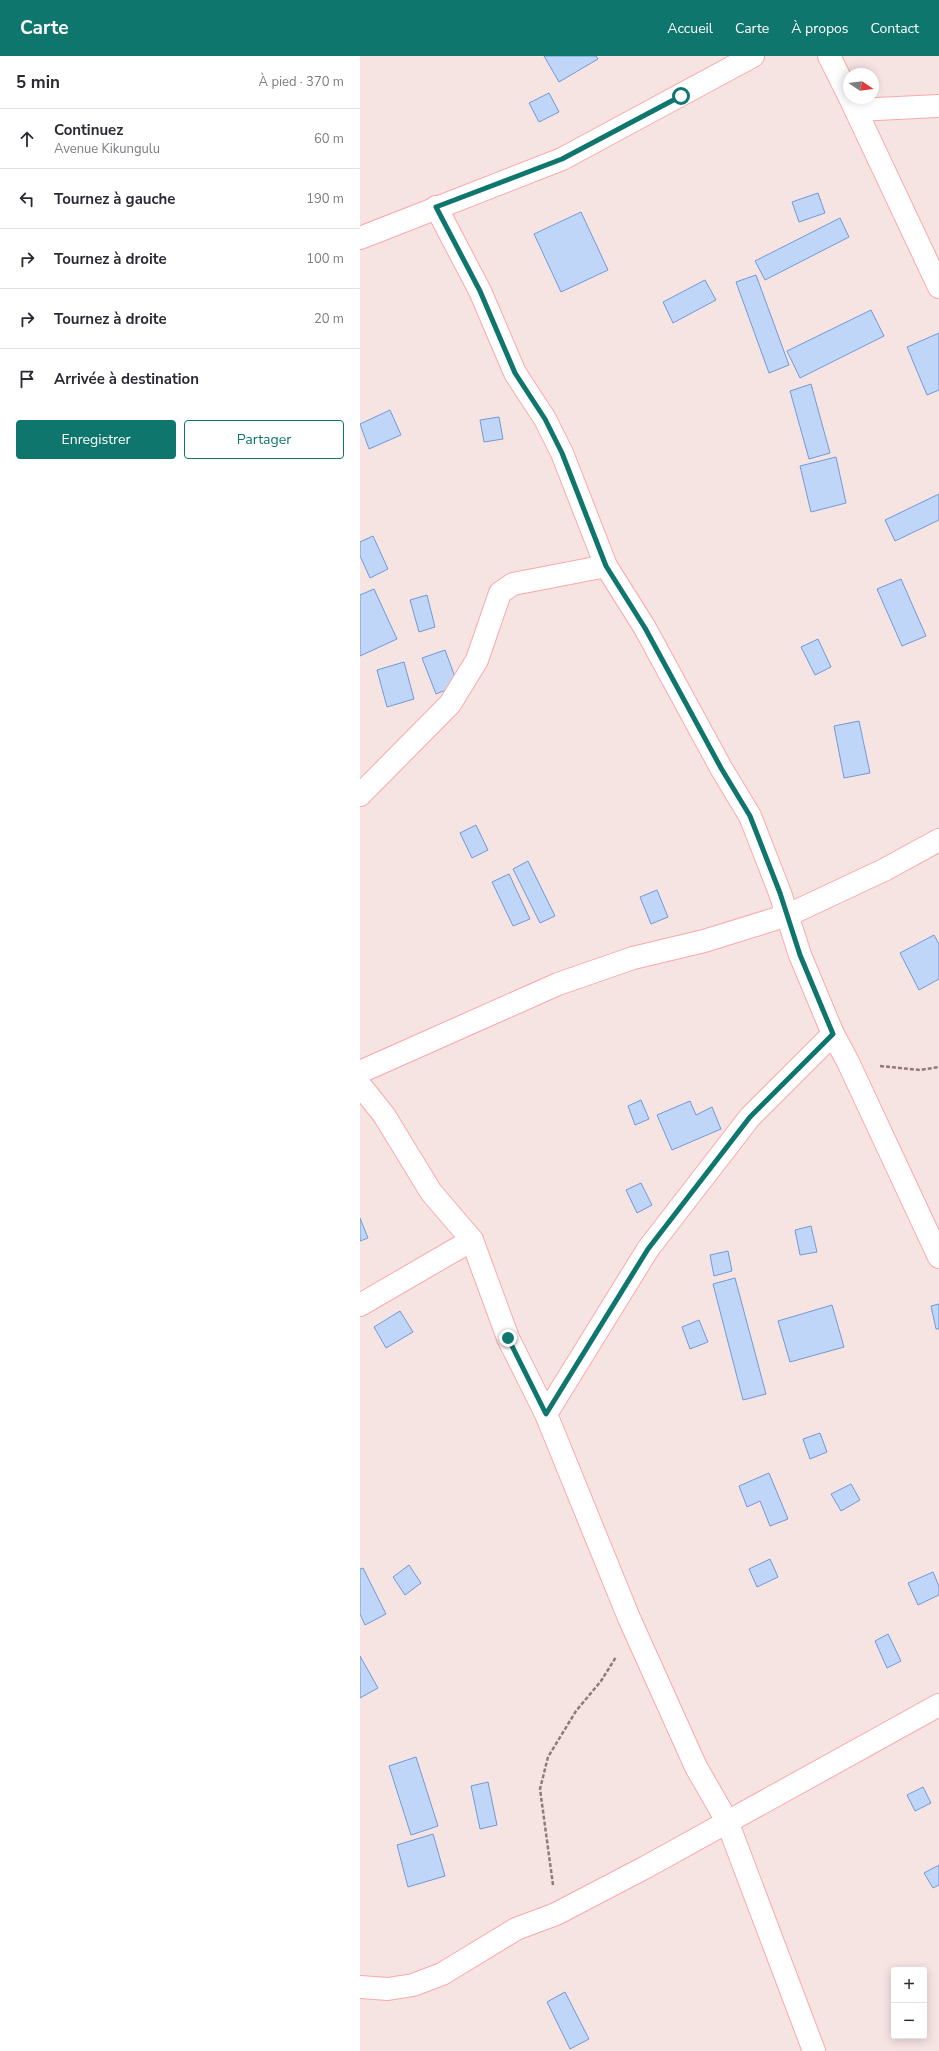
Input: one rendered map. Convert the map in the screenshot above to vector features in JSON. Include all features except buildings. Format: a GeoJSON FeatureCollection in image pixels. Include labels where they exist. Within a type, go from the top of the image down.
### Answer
{"type":"FeatureCollection","features":[{"type":"Feature","properties":{"kind":"street"},"geometry":{"type":"LineString","coordinates":[[360,238],[562,159],[753,56]]}},
{"type":"Feature","properties":{"kind":"street"},"geometry":{"type":"LineString","coordinates":[[829,56],[843,83]]}},
{"type":"Feature","properties":{"kind":"street"},"geometry":{"type":"LineString","coordinates":[[879,103],[939,106]]}},
{"type":"Feature","properties":{"kind":"street"},"geometry":{"type":"LineString","coordinates":[[853,104],[939,287]]}},
{"type":"Feature","properties":{"kind":"street"},"geometry":{"type":"LineString","coordinates":[[436,207],[480,291],[515,373],[542,414],[562,453],[606,566],[645,628],[721,768],[750,816],[788,915],[800,955],[833,1034],[848,1062],[939,1257]]}},
{"type":"Feature","properties":{"kind":"street"},"geometry":{"type":"LineString","coordinates":[[360,795],[450,704],[477,660],[500,593],[513,584],[606,566]]}},
{"type":"Feature","properties":{"kind":"street"},"geometry":{"type":"LineString","coordinates":[[360,1072],[558,984],[632,958],[704,942],[788,915],[884,870],[939,840]]}},
{"type":"Feature","properties":{"kind":"street"},"geometry":{"type":"LineString","coordinates":[[546,1414],[648,1249],[750,1117],[833,1034]]}},
{"type":"Feature","properties":{"kind":"street"},"geometry":{"type":"LineString","coordinates":[[360,1085],[384,1115],[431,1192],[472,1240],[508,1338],[546,1414],[629,1618],[696,1767],[727,1821],[814,2051]]}},
{"type":"Feature","properties":{"kind":"street"},"geometry":{"type":"LineString","coordinates":[[360,1306],[472,1240]]}},
{"type":"Feature","properties":{"kind":"street"},"geometry":{"type":"LineString","coordinates":[[360,1987],[388,1989],[413,1985],[442,1974],[516,1928],[556,1914],[646,1867],[939,1705]]}},
{"type":"Feature","properties":{"kind":"path"},"geometry":{"type":"LineString","coordinates":[[848,1062],[920,1070],[939,1067]]}},
{"type":"Feature","properties":{"kind":"path"},"geometry":{"type":"LineString","coordinates":[[556,1914],[540,1789],[548,1757],[576,1711],[601,1681],[616,1657],[629,1618]]}},
{"type":"Feature","properties":{"kind":"route"},"geometry":{"type":"LineString","coordinates":[[508,1338],[546,1414],[648,1249],[750,1117],[833,1034],[800,955],[788,915],[750,816],[721,768],[645,628],[606,566],[562,453],[545,419],[515,373],[480,291],[436,207],[562,159],[681,96]]}}]}
